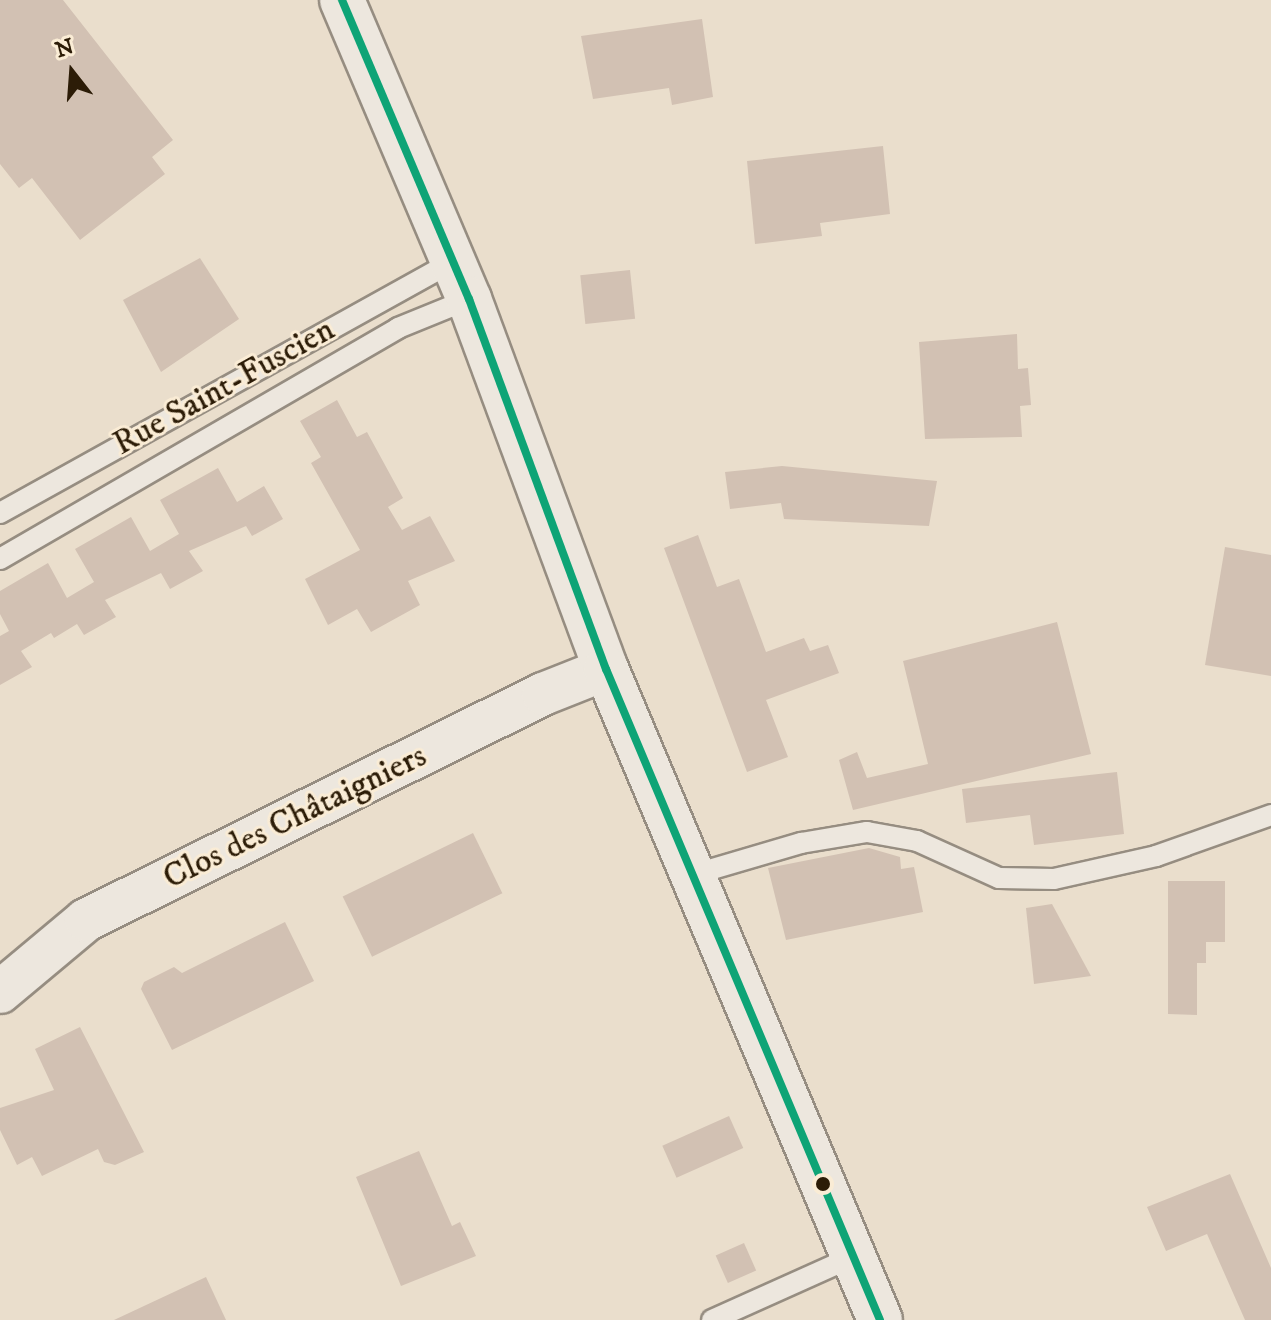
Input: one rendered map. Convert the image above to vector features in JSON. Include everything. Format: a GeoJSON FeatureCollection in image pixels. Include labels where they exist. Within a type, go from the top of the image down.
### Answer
{"type":"FeatureCollection","features":[{"type":"Feature","properties":{"kind":"main road"},"geometry":{"type":"LineString","coordinates":[[342,0],[460,281],[606,669],[880,1320]]}},
{"type":"Feature","properties":{"kind":"street","name":"Clos des Châtaigniers"},"geometry":{"type":"LineString","coordinates":[[0,992],[86,920],[543,694],[606,669]]}},
{"type":"Feature","properties":{"kind":"lane","name":"Rue Saint-Fuscien"},"geometry":{"type":"LineString","coordinates":[[0,513],[460,281]]}},
{"type":"Feature","properties":{"kind":"lane"},"geometry":{"type":"LineString","coordinates":[[0,559],[398,328],[460,281]]}},
{"type":"Feature","properties":{"kind":"lane"},"geometry":{"type":"LineString","coordinates":[[692,875],[801,843],[867,832],[917,841],[999,878],[1054,879],[1156,856],[1271,815]]}},
{"type":"Feature","properties":{"kind":"lane"},"geometry":{"type":"LineString","coordinates":[[712,1320],[852,1257]]}},
{"type":"Feature","properties":{"kind":"building"},"geometry":{"type":"Polygon","coordinates":[[[0,0],[63,0],[173,140],[152,157],[165,174],[80,240],[32,178],[19,188],[0,164],[0,0]]]}},
{"type":"Feature","properties":{"kind":"building"},"geometry":{"type":"Polygon","coordinates":[[[702,19],[713,97],[672,105],[669,88],[593,99],[581,36],[702,19]]]}},
{"type":"Feature","properties":{"kind":"building"},"geometry":{"type":"Polygon","coordinates":[[[883,146],[890,214],[820,223],[822,236],[755,244],[747,161],[883,146]]]}},
{"type":"Feature","properties":{"kind":"building"},"geometry":{"type":"Polygon","coordinates":[[[200,258],[239,319],[161,372],[123,300],[200,258]]]}},
{"type":"Feature","properties":{"kind":"building"},"geometry":{"type":"Polygon","coordinates":[[[630,270],[635,319],[585,324],[580,275],[630,270]]]}},
{"type":"Feature","properties":{"kind":"building"},"geometry":{"type":"Polygon","coordinates":[[[1017,334],[1018,369],[1028,368],[1031,405],[1020,406],[1022,437],[925,439],[919,342],[1017,334]]]}},
{"type":"Feature","properties":{"kind":"building"},"geometry":{"type":"Polygon","coordinates":[[[337,400],[357,437],[367,432],[403,498],[388,507],[402,530],[430,516],[455,561],[408,581],[420,605],[371,632],[357,609],[328,625],[305,579],[360,550],[311,463],[321,457],[300,421],[337,400]]]}},
{"type":"Feature","properties":{"kind":"building"},"geometry":{"type":"Polygon","coordinates":[[[782,466],[937,481],[929,526],[784,519],[781,503],[730,509],[725,472],[782,466]]]}},
{"type":"Feature","properties":{"kind":"building"},"geometry":{"type":"Polygon","coordinates":[[[218,468],[237,502],[264,486],[283,519],[252,536],[246,526],[189,551],[203,571],[170,589],[161,573],[105,600],[116,617],[84,635],[77,624],[54,638],[51,633],[21,651],[32,667],[0,685],[0,636],[9,631],[0,614],[0,591],[48,563],[67,598],[94,582],[75,549],[131,517],[150,551],[179,534],[160,500],[218,468]]]}},
{"type":"Feature","properties":{"kind":"building"},"geometry":{"type":"Polygon","coordinates":[[[698,535],[717,587],[739,579],[766,652],[804,638],[810,651],[828,645],[839,673],[766,700],[788,757],[747,772],[664,548],[698,535]]]}},
{"type":"Feature","properties":{"kind":"building"},"geometry":{"type":"Polygon","coordinates":[[[1225,547],[1271,555],[1271,676],[1205,665],[1225,547]]]}},
{"type":"Feature","properties":{"kind":"building"},"geometry":{"type":"Polygon","coordinates":[[[1057,622],[1091,754],[853,810],[839,760],[857,752],[867,778],[928,764],[903,661],[1057,622]]]}},
{"type":"Feature","properties":{"kind":"building"},"geometry":{"type":"Polygon","coordinates":[[[1117,772],[1124,834],[1034,845],[1030,815],[966,823],[962,789],[1117,772]]]}},
{"type":"Feature","properties":{"kind":"building"},"geometry":{"type":"Polygon","coordinates":[[[473,833],[502,893],[372,957],[343,897],[473,833]]]}},
{"type":"Feature","properties":{"kind":"building"},"geometry":{"type":"Polygon","coordinates":[[[869,848],[900,857],[901,869],[914,867],[923,912],[786,940],[768,868],[869,848]]]}},
{"type":"Feature","properties":{"kind":"building"},"geometry":{"type":"Polygon","coordinates":[[[1168,881],[1225,881],[1225,942],[1206,942],[1206,963],[1197,963],[1197,1015],[1168,1014],[1168,881]]]}},
{"type":"Feature","properties":{"kind":"building"},"geometry":{"type":"Polygon","coordinates":[[[1052,904],[1091,976],[1034,984],[1026,908],[1052,904]]]}},
{"type":"Feature","properties":{"kind":"building"},"geometry":{"type":"Polygon","coordinates":[[[285,922],[314,981],[172,1050],[141,989],[144,982],[174,967],[182,973],[285,922]]]}},
{"type":"Feature","properties":{"kind":"building"},"geometry":{"type":"Polygon","coordinates":[[[80,1027],[144,1152],[115,1165],[104,1162],[98,1149],[42,1176],[32,1157],[17,1165],[0,1130],[0,1108],[54,1090],[35,1049],[80,1027]]]}},
{"type":"Feature","properties":{"kind":"building"},"geometry":{"type":"Polygon","coordinates":[[[729,1116],[743,1148],[677,1178],[662,1146],[729,1116]]]}},
{"type":"Feature","properties":{"kind":"building"},"geometry":{"type":"Polygon","coordinates":[[[419,1151],[452,1226],[460,1222],[476,1256],[401,1286],[356,1177],[419,1151]]]}},
{"type":"Feature","properties":{"kind":"building"},"geometry":{"type":"Polygon","coordinates":[[[1230,1174],[1271,1268],[1271,1320],[1245,1320],[1207,1234],[1166,1251],[1147,1207],[1230,1174]]]}},
{"type":"Feature","properties":{"kind":"building"},"geometry":{"type":"Polygon","coordinates":[[[744,1243],[756,1270],[728,1283],[716,1256],[744,1243]]]}},
{"type":"Feature","properties":{"kind":"building"},"geometry":{"type":"Polygon","coordinates":[[[206,1277],[226,1320],[114,1320],[206,1277]]]}},
{"type":"Feature","properties":{"kind":"transit line"},"geometry":{"type":"LineString","coordinates":[[342,0],[469,299],[606,669],[880,1320]]}}]}
